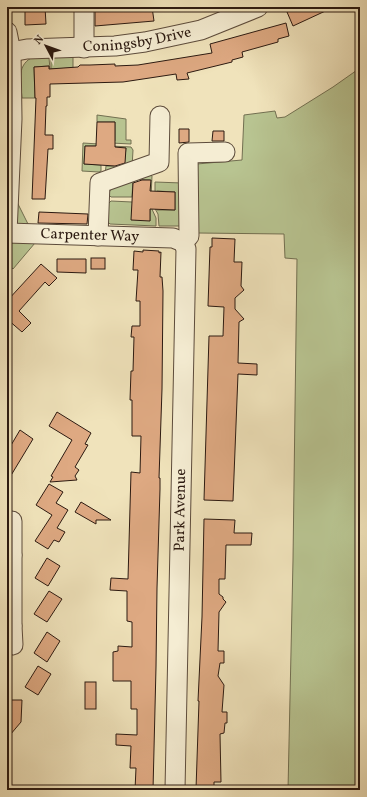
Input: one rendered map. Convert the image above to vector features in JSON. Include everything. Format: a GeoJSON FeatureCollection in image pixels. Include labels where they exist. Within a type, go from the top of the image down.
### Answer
{"type":"FeatureCollection","features":[{"type":"Feature","properties":{"kind":"street"},"geometry":{"type":"LineString","coordinates":[[84,7],[84,48]]}},
{"type":"Feature","properties":{"kind":"street","name":"Coningsby Drive"},"geometry":{"type":"LineString","coordinates":[[11,52],[28,49],[115,46],[152,40],[201,30],[248,9]]}},
{"type":"Feature","properties":{"kind":"street"},"geometry":{"type":"LineString","coordinates":[[7,32],[11,52],[7,233]]}},
{"type":"Feature","properties":{"kind":"street"},"geometry":{"type":"LineString","coordinates":[[98,236],[100,183],[159,162],[160,116]]}},
{"type":"Feature","properties":{"kind":"street"},"geometry":{"type":"LineString","coordinates":[[178,240],[188,236],[189,230],[188,153],[225,152]]}},
{"type":"Feature","properties":{"kind":"street","name":"Carpenter Way"},"geometry":{"type":"LineString","coordinates":[[7,233],[178,240]]}},
{"type":"Feature","properties":{"kind":"street","name":"Park Avenue"},"geometry":{"type":"LineString","coordinates":[[176,790],[186,269],[186,250],[178,240]]}},
{"type":"Feature","properties":{"kind":"street"},"geometry":{"type":"LineString","coordinates":[[12,521],[9,558],[10,624],[12,645]]}},
{"type":"Feature","properties":{"kind":"green space"},"geometry":{"type":"Polygon","coordinates":[[[73,56],[73,68],[51,69],[51,58],[73,56]]]}},
{"type":"Feature","properties":{"kind":"green space"},"geometry":{"type":"Polygon","coordinates":[[[31,58],[49,58],[50,69],[49,66],[34,67],[35,98],[22,98],[20,81],[21,71],[26,62],[31,58]]]}},
{"type":"Feature","properties":{"kind":"green space"},"geometry":{"type":"Polygon","coordinates":[[[360,68],[360,790],[288,790],[297,259],[285,258],[284,234],[198,233],[197,164],[242,160],[244,115],[275,111],[277,118],[285,117],[360,68]]]}},
{"type":"Feature","properties":{"kind":"green space"},"geometry":{"type":"Polygon","coordinates":[[[97,115],[126,119],[126,140],[131,140],[131,144],[111,143],[115,141],[115,122],[97,122],[97,115]]]}},
{"type":"Feature","properties":{"kind":"green space"},"geometry":{"type":"Polygon","coordinates":[[[83,143],[99,144],[98,146],[85,146],[84,164],[101,165],[101,171],[82,171],[83,143]]]}},
{"type":"Feature","properties":{"kind":"green space"},"geometry":{"type":"Polygon","coordinates":[[[111,146],[131,147],[133,150],[132,168],[105,175],[106,166],[124,166],[126,148],[111,146]]]}},
{"type":"Feature","properties":{"kind":"green space"},"geometry":{"type":"Polygon","coordinates":[[[149,173],[152,176],[151,198],[150,180],[133,179],[132,197],[111,197],[108,194],[114,185],[149,173]]]}},
{"type":"Feature","properties":{"kind":"green space"},"geometry":{"type":"Polygon","coordinates":[[[155,182],[182,183],[182,226],[159,226],[158,214],[154,207],[156,207],[157,210],[175,210],[175,192],[157,191],[157,198],[155,198],[155,182]]]}},
{"type":"Feature","properties":{"kind":"green space"},"geometry":{"type":"Polygon","coordinates":[[[111,201],[132,202],[150,221],[151,207],[156,218],[156,226],[110,224],[107,221],[108,204],[111,201]]]}},
{"type":"Feature","properties":{"kind":"green space"},"geometry":{"type":"Polygon","coordinates":[[[17,202],[30,228],[21,228],[16,223],[17,202]]]}},
{"type":"Feature","properties":{"kind":"green space"},"geometry":{"type":"Polygon","coordinates":[[[36,240],[13,269],[7,264],[7,242],[36,240]]]}},
{"type":"Feature","properties":{"kind":"building"},"geometry":{"type":"Polygon","coordinates":[[[34,7],[45,7],[46,24],[25,25],[25,10],[34,10],[34,7]]]}},
{"type":"Feature","properties":{"kind":"building"},"geometry":{"type":"Polygon","coordinates":[[[152,7],[154,21],[95,26],[95,10],[152,7]]]}},
{"type":"Feature","properties":{"kind":"building"},"geometry":{"type":"Polygon","coordinates":[[[296,7],[334,7],[293,26],[287,12],[296,7]]]}},
{"type":"Feature","properties":{"kind":"building"},"geometry":{"type":"Polygon","coordinates":[[[286,23],[289,36],[278,39],[278,42],[242,52],[243,57],[232,60],[232,62],[187,73],[189,79],[177,80],[176,74],[123,82],[50,84],[50,97],[47,97],[46,106],[45,135],[53,135],[53,149],[48,149],[45,199],[32,199],[36,98],[34,67],[49,66],[49,69],[78,67],[80,65],[138,65],[212,53],[210,44],[286,23]]]}},
{"type":"Feature","properties":{"kind":"building"},"geometry":{"type":"Polygon","coordinates":[[[97,122],[115,122],[115,147],[126,148],[125,163],[115,166],[84,164],[85,146],[96,146],[97,122]]]}},
{"type":"Feature","properties":{"kind":"building"},"geometry":{"type":"Polygon","coordinates":[[[179,129],[189,129],[189,142],[179,143],[179,129]]]}},
{"type":"Feature","properties":{"kind":"building"},"geometry":{"type":"Polygon","coordinates":[[[213,131],[224,131],[224,141],[212,141],[213,131]]]}},
{"type":"Feature","properties":{"kind":"building"},"geometry":{"type":"Polygon","coordinates":[[[142,180],[151,180],[150,191],[175,192],[175,210],[150,209],[150,221],[131,220],[133,183],[142,180]]]}},
{"type":"Feature","properties":{"kind":"building"},"geometry":{"type":"Polygon","coordinates":[[[39,212],[88,214],[87,224],[38,223],[39,212]]]}},
{"type":"Feature","properties":{"kind":"building"},"geometry":{"type":"Polygon","coordinates":[[[212,238],[235,239],[234,262],[242,262],[241,286],[244,290],[235,298],[235,309],[244,319],[239,322],[238,363],[257,364],[257,375],[238,374],[233,501],[204,500],[209,336],[223,336],[224,307],[208,306],[210,247],[212,247],[212,238]]]}},
{"type":"Feature","properties":{"kind":"building"},"geometry":{"type":"Polygon","coordinates":[[[143,250],[159,251],[159,253],[161,252],[160,277],[162,277],[163,291],[153,790],[135,790],[136,768],[130,768],[131,746],[116,745],[116,734],[137,735],[137,709],[131,709],[131,681],[113,681],[113,652],[118,651],[118,646],[132,647],[132,622],[127,621],[127,591],[110,590],[111,578],[128,579],[131,472],[140,473],[141,436],[132,436],[132,400],[130,400],[134,337],[131,337],[132,326],[140,326],[140,301],[136,301],[138,270],[133,270],[134,251],[143,252],[143,250]]]}},
{"type":"Feature","properties":{"kind":"building"},"geometry":{"type":"Polygon","coordinates":[[[91,258],[105,258],[105,269],[91,269],[91,258]]]}},
{"type":"Feature","properties":{"kind":"building"},"geometry":{"type":"Polygon","coordinates":[[[57,259],[86,259],[86,273],[57,272],[57,259]]]}},
{"type":"Feature","properties":{"kind":"building"},"geometry":{"type":"Polygon","coordinates":[[[41,264],[57,278],[49,286],[45,282],[19,311],[31,323],[22,332],[7,319],[7,301],[41,264]]]}},
{"type":"Feature","properties":{"kind":"building"},"geometry":{"type":"Polygon","coordinates":[[[57,412],[91,433],[85,444],[88,445],[75,467],[79,470],[75,476],[77,480],[50,482],[53,477],[51,476],[72,440],[49,426],[57,412]]]}},
{"type":"Feature","properties":{"kind":"building"},"geometry":{"type":"Polygon","coordinates":[[[20,430],[33,439],[7,482],[7,452],[20,430]]]}},
{"type":"Feature","properties":{"kind":"building"},"geometry":{"type":"Polygon","coordinates":[[[49,484],[63,492],[56,503],[68,510],[57,528],[65,532],[59,542],[54,540],[48,549],[35,541],[52,515],[36,505],[49,484]]]}},
{"type":"Feature","properties":{"kind":"building"},"geometry":{"type":"Polygon","coordinates":[[[81,502],[111,520],[96,520],[96,524],[75,512],[81,502]]]}},
{"type":"Feature","properties":{"kind":"building"},"geometry":{"type":"Polygon","coordinates":[[[204,519],[235,520],[234,533],[252,533],[251,545],[226,545],[225,579],[219,579],[219,594],[226,602],[219,612],[218,651],[224,651],[224,663],[220,663],[218,676],[224,685],[222,712],[227,712],[227,723],[225,723],[224,733],[220,734],[221,782],[214,782],[214,790],[196,789],[204,519]]]}},
{"type":"Feature","properties":{"kind":"building"},"geometry":{"type":"Polygon","coordinates":[[[47,558],[60,566],[48,586],[35,578],[47,558]]]}},
{"type":"Feature","properties":{"kind":"building"},"geometry":{"type":"Polygon","coordinates":[[[49,591],[62,599],[47,622],[34,614],[49,591]]]}},
{"type":"Feature","properties":{"kind":"building"},"geometry":{"type":"Polygon","coordinates":[[[47,632],[60,641],[47,662],[34,653],[47,632]]]}},
{"type":"Feature","properties":{"kind":"building"},"geometry":{"type":"Polygon","coordinates":[[[38,666],[51,674],[38,695],[25,687],[38,666]]]}},
{"type":"Feature","properties":{"kind":"building"},"geometry":{"type":"Polygon","coordinates":[[[85,682],[96,682],[96,709],[85,709],[85,682]]]}},
{"type":"Feature","properties":{"kind":"building"},"geometry":{"type":"Polygon","coordinates":[[[7,700],[22,700],[21,722],[10,735],[10,716],[7,716],[7,700]]]}}]}
